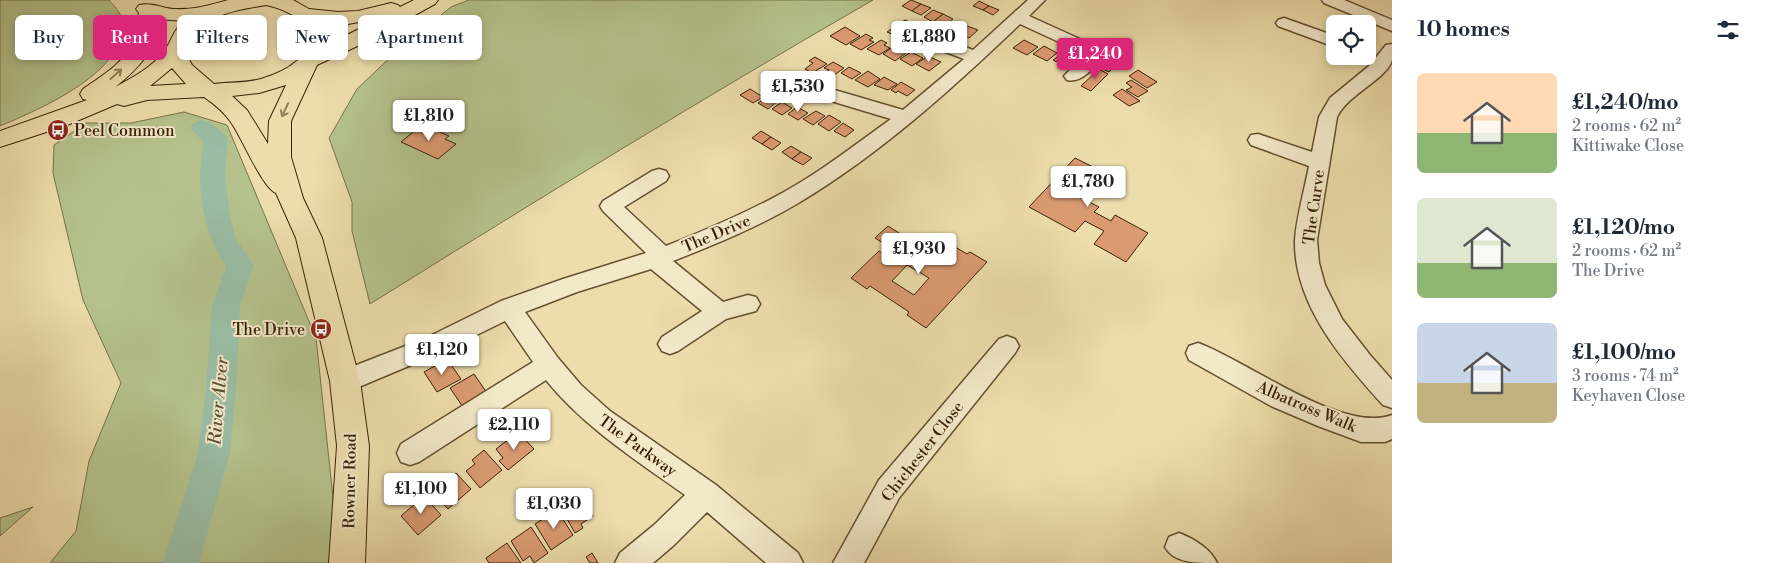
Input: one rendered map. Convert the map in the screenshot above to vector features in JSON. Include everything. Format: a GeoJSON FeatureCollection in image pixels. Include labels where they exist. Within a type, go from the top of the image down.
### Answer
{"type":"FeatureCollection","features":[{"type":"Feature","properties":{"kind":"main road"},"geometry":{"type":"LineString","coordinates":[[144,8],[160,15],[186,16],[207,13],[228,6],[266,0],[287,4],[304,14],[325,19],[360,18],[427,0]]}},
{"type":"Feature","properties":{"kind":"main road"},"geometry":{"type":"LineString","coordinates":[[86,108],[147,93],[264,85],[282,79],[309,62],[359,38],[427,0]]}},
{"type":"Feature","properties":{"kind":"main road"},"geometry":{"type":"LineString","coordinates":[[144,8],[176,50],[181,67],[197,82],[210,90]]}},
{"type":"Feature","properties":{"kind":"main road"},"geometry":{"type":"LineString","coordinates":[[48,122],[102,87],[137,54],[144,43],[150,26],[144,8]]}},
{"type":"Feature","properties":{"kind":"main road"},"geometry":{"type":"LineString","coordinates":[[0,139],[86,108],[148,78],[176,50],[192,25],[207,13]]}},
{"type":"Feature","properties":{"kind":"main road"},"geometry":{"type":"LineString","coordinates":[[304,14],[316,28],[319,44],[309,62]]}},
{"type":"Feature","properties":{"kind":"main road","name":"Rowner Road"},"geometry":{"type":"LineString","coordinates":[[309,62],[280,121],[279,157],[290,198],[309,238],[345,381],[352,446],[347,563]]}},
{"type":"Feature","properties":{"kind":"main road","name":"Rowner Road"},"geometry":{"type":"LineString","coordinates":[[210,90],[234,111],[251,136],[269,171],[290,198]]}},
{"type":"Feature","properties":{"kind":"street","name":"The Drive"},"geometry":{"type":"LineString","coordinates":[[345,381],[434,344],[509,308],[571,285],[659,257],[744,222],[792,197],[835,170],[906,117],[1037,0]]}},
{"type":"Feature","properties":{"kind":"street"},"geometry":{"type":"LineString","coordinates":[[1330,0],[1392,26]]}},
{"type":"Feature","properties":{"kind":"street"},"geometry":{"type":"LineString","coordinates":[[1018,17],[1096,53],[1073,76]]}},
{"type":"Feature","properties":{"kind":"street"},"geometry":{"type":"LineString","coordinates":[[1284,23],[1326,39]]}},
{"type":"Feature","properties":{"kind":"street"},"geometry":{"type":"LineString","coordinates":[[913,34],[975,57]]}},
{"type":"Feature","properties":{"kind":"street","name":"The Curve"},"geometry":{"type":"LineString","coordinates":[[1381,54],[1374,72],[1340,96],[1332,105],[1328,117],[1306,240],[1306,260],[1315,289],[1332,322],[1347,345],[1392,397]]}},
{"type":"Feature","properties":{"kind":"street"},"geometry":{"type":"LineString","coordinates":[[797,86],[906,117]]}},
{"type":"Feature","properties":{"kind":"street"},"geometry":{"type":"LineString","coordinates":[[1258,140],[1320,162]]}},
{"type":"Feature","properties":{"kind":"street"},"geometry":{"type":"LineString","coordinates":[[658,176],[610,206],[659,257],[720,312]]}},
{"type":"Feature","properties":{"kind":"street"},"geometry":{"type":"LineString","coordinates":[[670,344],[720,312],[748,304]]}},
{"type":"Feature","properties":{"kind":"street","name":"The Parkway"},"geometry":{"type":"LineString","coordinates":[[509,308],[549,365],[572,392],[601,419],[706,494],[788,563]]}},
{"type":"Feature","properties":{"kind":"street","name":"Chichester Close"},"geometry":{"type":"LineString","coordinates":[[848,563],[889,489],[1007,346]]}},
{"type":"Feature","properties":{"kind":"street","name":"Albatross Walk"},"geometry":{"type":"LineString","coordinates":[[1198,353],[1280,398],[1327,418],[1361,430],[1385,430],[1392,427]]}},
{"type":"Feature","properties":{"kind":"street"},"geometry":{"type":"LineString","coordinates":[[410,453],[549,365]]}},
{"type":"Feature","properties":{"kind":"street"},"geometry":{"type":"LineString","coordinates":[[630,563],[664,535],[706,494]]}},
{"type":"Feature","properties":{"kind":"street"},"geometry":{"type":"LineString","coordinates":[[1179,547],[1202,563]]}},
{"type":"Feature","properties":{"kind":"green space"},"geometry":{"type":"Polygon","coordinates":[[[0,0],[109,0],[120,15],[93,15],[93,60],[108,60],[93,75],[75,88],[35,111],[0,126],[0,0]]]}},
{"type":"Feature","properties":{"kind":"green space"},"geometry":{"type":"Polygon","coordinates":[[[469,0],[873,0],[620,150],[370,304],[352,231],[352,202],[329,138],[357,89],[388,60],[482,60],[482,15],[441,15],[451,7],[469,0]]]}},
{"type":"Feature","properties":{"kind":"green space"},"geometry":{"type":"Polygon","coordinates":[[[184,112],[227,125],[316,338],[340,563],[50,563],[76,531],[89,461],[121,383],[83,300],[53,173],[54,145],[86,123],[131,123],[184,112]]]}},
{"type":"Feature","properties":{"kind":"green space"},"geometry":{"type":"Polygon","coordinates":[[[33,507],[0,536],[0,518],[33,507]]]}},
{"type":"Feature","properties":{"kind":"building"},"geometry":{"type":"Polygon","coordinates":[[[911,0],[921,4],[912,11],[902,6],[911,0]]]}},
{"type":"Feature","properties":{"kind":"building"},"geometry":{"type":"Polygon","coordinates":[[[979,1],[989,6],[983,10],[973,6],[979,1]]]}},
{"type":"Feature","properties":{"kind":"building"},"geometry":{"type":"Polygon","coordinates":[[[921,4],[931,8],[921,15],[912,11],[921,4]]]}},
{"type":"Feature","properties":{"kind":"building"},"geometry":{"type":"Polygon","coordinates":[[[989,6],[999,10],[993,15],[983,10],[989,6]]]}},
{"type":"Feature","properties":{"kind":"building"},"geometry":{"type":"Polygon","coordinates":[[[933,10],[943,14],[933,22],[924,17],[933,10]]]}},
{"type":"Feature","properties":{"kind":"building"},"geometry":{"type":"Polygon","coordinates":[[[943,14],[953,19],[944,26],[933,22],[943,14]]]}},
{"type":"Feature","properties":{"kind":"building"},"geometry":{"type":"Polygon","coordinates":[[[905,20],[912,23],[894,35],[887,32],[905,20]]]}},
{"type":"Feature","properties":{"kind":"building"},"geometry":{"type":"Polygon","coordinates":[[[957,21],[967,26],[961,31],[950,26],[957,21]]]}},
{"type":"Feature","properties":{"kind":"building"},"geometry":{"type":"Polygon","coordinates":[[[967,26],[978,30],[969,38],[958,33],[967,26]]]}},
{"type":"Feature","properties":{"kind":"building"},"geometry":{"type":"Polygon","coordinates":[[[845,27],[860,36],[846,45],[830,36],[845,27]]]}},
{"type":"Feature","properties":{"kind":"building"},"geometry":{"type":"Polygon","coordinates":[[[866,34],[873,38],[869,40],[874,42],[861,50],[850,44],[866,34]]]}},
{"type":"Feature","properties":{"kind":"building"},"geometry":{"type":"Polygon","coordinates":[[[881,40],[887,43],[884,45],[890,48],[879,55],[867,49],[881,40]]]}},
{"type":"Feature","properties":{"kind":"building"},"geometry":{"type":"Polygon","coordinates":[[[1024,40],[1038,47],[1027,55],[1013,48],[1024,40]]]}},
{"type":"Feature","properties":{"kind":"building"},"geometry":{"type":"Polygon","coordinates":[[[894,46],[906,53],[895,61],[883,54],[894,46]]]}},
{"type":"Feature","properties":{"kind":"building"},"geometry":{"type":"Polygon","coordinates":[[[1044,46],[1057,53],[1047,61],[1033,54],[1044,46]]]}},
{"type":"Feature","properties":{"kind":"building"},"geometry":{"type":"Polygon","coordinates":[[[911,52],[923,58],[912,66],[900,59],[911,52]]]}},
{"type":"Feature","properties":{"kind":"building"},"geometry":{"type":"Polygon","coordinates":[[[1063,53],[1078,59],[1067,67],[1053,60],[1063,53]]]}},
{"type":"Feature","properties":{"kind":"building"},"geometry":{"type":"Polygon","coordinates":[[[1114,54],[1123,58],[1109,72],[1100,68],[1114,54]]]}},
{"type":"Feature","properties":{"kind":"building"},"geometry":{"type":"Polygon","coordinates":[[[928,56],[941,62],[929,71],[916,64],[928,56]]]}},
{"type":"Feature","properties":{"kind":"building"},"geometry":{"type":"Polygon","coordinates":[[[815,57],[827,64],[812,73],[805,69],[813,63],[809,61],[815,57]]]}},
{"type":"Feature","properties":{"kind":"building"},"geometry":{"type":"Polygon","coordinates":[[[833,62],[844,68],[833,76],[826,72],[829,70],[824,68],[833,62]]]}},
{"type":"Feature","properties":{"kind":"building"},"geometry":{"type":"Polygon","coordinates":[[[849,67],[861,73],[852,79],[841,73],[849,67]]]}},
{"type":"Feature","properties":{"kind":"building"},"geometry":{"type":"Polygon","coordinates":[[[1099,69],[1108,74],[1091,91],[1081,86],[1099,69]]]}},
{"type":"Feature","properties":{"kind":"building"},"geometry":{"type":"Polygon","coordinates":[[[1138,70],[1157,82],[1147,88],[1129,76],[1138,70]]]}},
{"type":"Feature","properties":{"kind":"building"},"geometry":{"type":"Polygon","coordinates":[[[868,71],[880,79],[868,87],[855,80],[868,71]]]}},
{"type":"Feature","properties":{"kind":"building"},"geometry":{"type":"Polygon","coordinates":[[[884,77],[897,84],[888,90],[874,85],[884,77]]]}},
{"type":"Feature","properties":{"kind":"building"},"geometry":{"type":"Polygon","coordinates":[[[1131,80],[1148,91],[1138,97],[1126,90],[1132,87],[1126,83],[1131,80]]]}},
{"type":"Feature","properties":{"kind":"building"},"geometry":{"type":"Polygon","coordinates":[[[901,82],[915,90],[907,96],[898,91],[896,93],[891,90],[901,82]]]}},
{"type":"Feature","properties":{"kind":"building"},"geometry":{"type":"Polygon","coordinates":[[[750,89],[763,97],[753,103],[740,95],[750,89]]]}},
{"type":"Feature","properties":{"kind":"building"},"geometry":{"type":"Polygon","coordinates":[[[1122,89],[1140,101],[1129,106],[1113,95],[1122,89]]]}},
{"type":"Feature","properties":{"kind":"building"},"geometry":{"type":"Polygon","coordinates":[[[772,94],[780,99],[768,109],[758,103],[772,94]]]}},
{"type":"Feature","properties":{"kind":"building"},"geometry":{"type":"Polygon","coordinates":[[[782,102],[792,108],[782,115],[772,109],[782,102]]]}},
{"type":"Feature","properties":{"kind":"building"},"geometry":{"type":"Polygon","coordinates":[[[797,107],[808,113],[798,120],[788,114],[797,107]]]}},
{"type":"Feature","properties":{"kind":"building"},"geometry":{"type":"Polygon","coordinates":[[[816,111],[825,116],[813,125],[803,119],[816,111]]]}},
{"type":"Feature","properties":{"kind":"building"},"geometry":{"type":"Polygon","coordinates":[[[829,115],[841,122],[829,131],[818,124],[829,115]]]}},
{"type":"Feature","properties":{"kind":"building"},"geometry":{"type":"Polygon","coordinates":[[[843,123],[854,130],[845,137],[834,131],[843,123]]]}},
{"type":"Feature","properties":{"kind":"building"},"geometry":{"type":"Polygon","coordinates":[[[419,127],[429,132],[433,129],[449,136],[445,139],[456,144],[438,159],[401,142],[419,127]]]}},
{"type":"Feature","properties":{"kind":"building"},"geometry":{"type":"Polygon","coordinates":[[[761,131],[771,137],[762,144],[752,138],[761,131]]]}},
{"type":"Feature","properties":{"kind":"building"},"geometry":{"type":"Polygon","coordinates":[[[771,137],[781,143],[772,150],[762,144],[771,137]]]}},
{"type":"Feature","properties":{"kind":"building"},"geometry":{"type":"Polygon","coordinates":[[[791,146],[801,152],[792,159],[782,152],[791,146]]]}},
{"type":"Feature","properties":{"kind":"building"},"geometry":{"type":"Polygon","coordinates":[[[801,152],[812,158],[803,165],[792,159],[801,152]]]}},
{"type":"Feature","properties":{"kind":"building"},"geometry":{"type":"Polygon","coordinates":[[[1075,158],[1121,181],[1107,198],[1086,186],[1077,196],[1099,207],[1094,212],[1111,221],[1115,215],[1148,233],[1126,262],[1094,244],[1104,231],[1085,221],[1075,232],[1029,207],[1075,158]]]}},
{"type":"Feature","properties":{"kind":"building"},"geometry":{"type":"Polygon","coordinates":[[[888,226],[932,254],[945,241],[967,254],[970,252],[987,262],[926,328],[907,315],[909,312],[870,286],[867,289],[851,278],[879,251],[894,261],[900,254],[875,238],[888,226]],[[907,265],[892,281],[914,295],[929,278],[907,265]]]}},
{"type":"Feature","properties":{"kind":"building"},"geometry":{"type":"Polygon","coordinates":[[[447,359],[461,379],[437,392],[424,372],[447,359]]]}},
{"type":"Feature","properties":{"kind":"building"},"geometry":{"type":"Polygon","coordinates":[[[474,374],[489,396],[465,410],[450,388],[474,374]]]}},
{"type":"Feature","properties":{"kind":"building"},"geometry":{"type":"Polygon","coordinates":[[[518,432],[534,449],[508,470],[499,461],[503,458],[496,449],[518,432]]]}},
{"type":"Feature","properties":{"kind":"building"},"geometry":{"type":"Polygon","coordinates":[[[484,450],[502,470],[480,488],[466,471],[475,464],[472,460],[484,450]]]}},
{"type":"Feature","properties":{"kind":"building"},"geometry":{"type":"Polygon","coordinates":[[[456,473],[471,489],[448,509],[433,493],[456,473]]]}},
{"type":"Feature","properties":{"kind":"building"},"geometry":{"type":"Polygon","coordinates":[[[424,496],[441,515],[418,535],[401,516],[424,496]]]}},
{"type":"Feature","properties":{"kind":"building"},"geometry":{"type":"Polygon","coordinates":[[[582,497],[593,516],[581,524],[583,528],[575,533],[562,510],[582,497]]]}},
{"type":"Feature","properties":{"kind":"building"},"geometry":{"type":"Polygon","coordinates":[[[557,510],[573,535],[551,550],[535,524],[557,510]]]}},
{"type":"Feature","properties":{"kind":"building"},"geometry":{"type":"Polygon","coordinates":[[[531,527],[548,553],[534,563],[530,556],[523,561],[511,541],[531,527]]]}},
{"type":"Feature","properties":{"kind":"building"},"geometry":{"type":"Polygon","coordinates":[[[507,543],[521,563],[489,563],[486,558],[507,543]]]}},
{"type":"Feature","properties":{"kind":"building"},"geometry":{"type":"Polygon","coordinates":[[[592,553],[598,563],[590,563],[586,557],[592,553]]]}},
{"type":"Feature","properties":{"kind":"waterway","name":"River Alver"},"geometry":{"type":"LineString","coordinates":[[181,563],[214,453],[221,389],[226,306],[240,265],[223,239],[220,229],[213,175],[216,140],[202,128]]}},
{"type":"Feature","properties":{"kind":"place","name":"Peel Common"},"geometry":{"type":"Point","coordinates":[58,130]}},
{"type":"Feature","properties":{"kind":"place","name":"The Drive"},"geometry":{"type":"Point","coordinates":[321,329]}}]}
